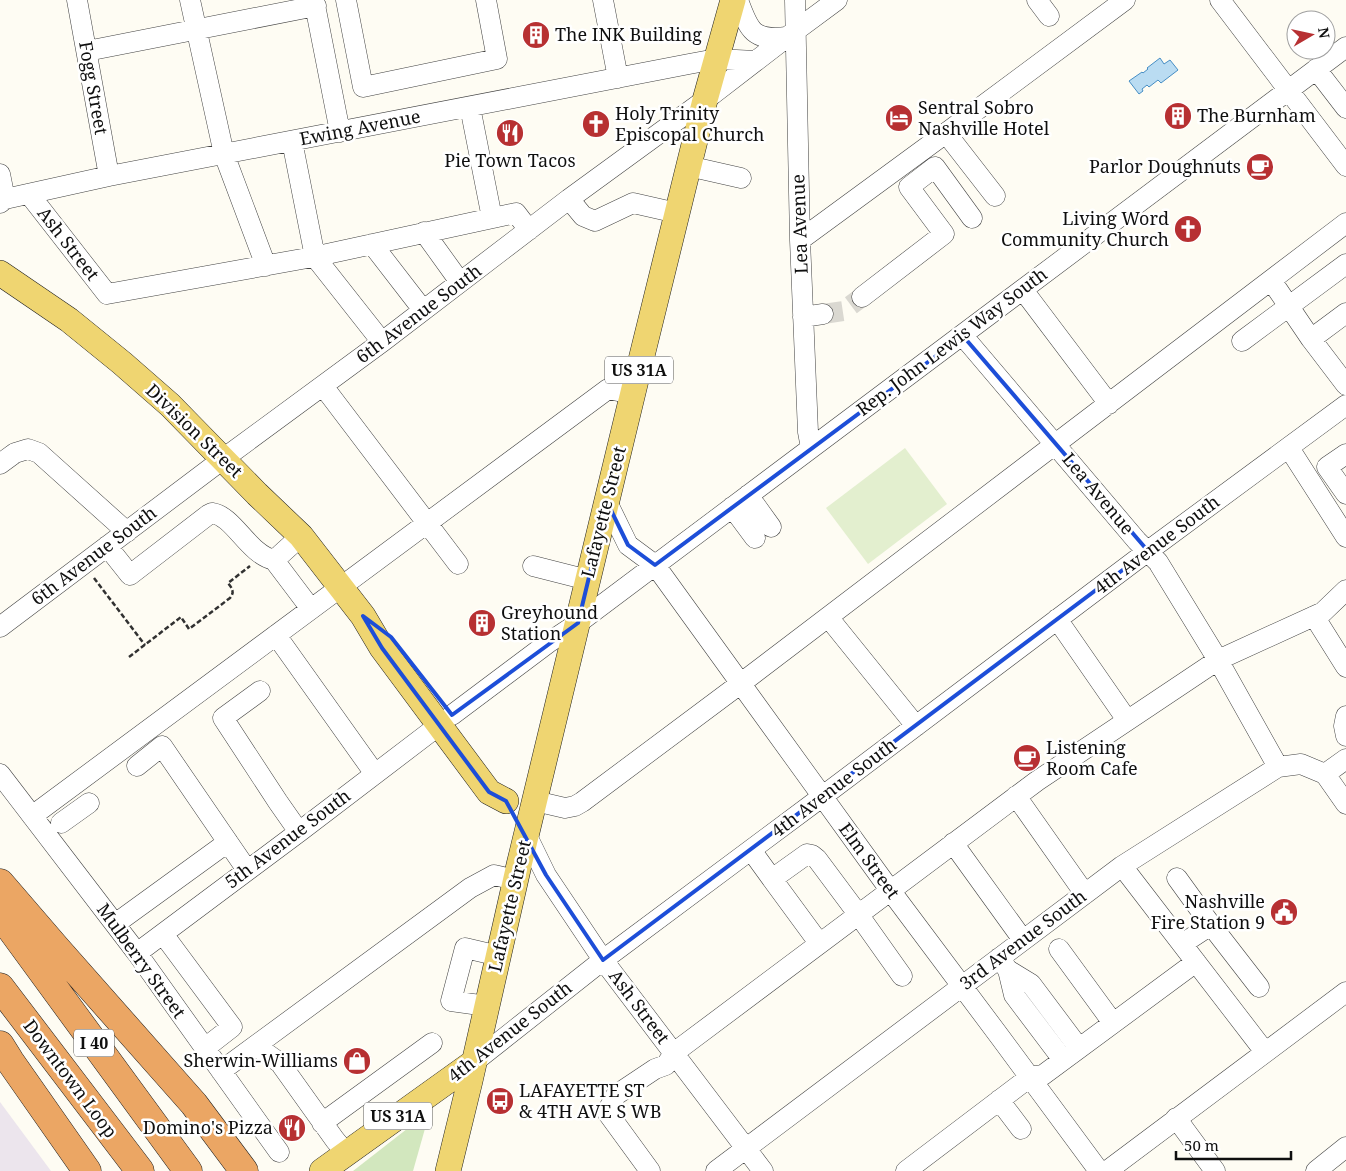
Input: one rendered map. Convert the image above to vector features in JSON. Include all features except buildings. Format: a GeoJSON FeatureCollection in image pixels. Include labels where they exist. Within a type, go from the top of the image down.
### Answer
{"type":"FeatureCollection","features":[{"type":"Feature","properties":{"kind":"highway"},"geometry":{"type":"LineString","coordinates":[[0,883],[194,1104],[244,1171]]}},
{"type":"Feature","properties":{"kind":"highway","name":"I 40"},"geometry":{"type":"LineString","coordinates":[[0,914],[188,1171]]}},
{"type":"Feature","properties":{"kind":"highway","name":"Downtown Loop"},"geometry":{"type":"LineString","coordinates":[[0,987],[140,1171]]}},
{"type":"Feature","properties":{"kind":"highway"},"geometry":{"type":"LineString","coordinates":[[0,1045],[87,1171]]}},
{"type":"Feature","properties":{"kind":"main road","name":"Lafayette Street"},"geometry":{"type":"LineString","coordinates":[[448,1171],[688,166],[733,0]]}},
{"type":"Feature","properties":{"kind":"main road","name":"Division Street"},"geometry":{"type":"LineString","coordinates":[[0,273],[69,320],[170,405],[301,536],[363,616],[382,648],[445,720],[489,792],[506,801],[527,836]]}},
{"type":"Feature","properties":{"kind":"main road","name":"4th Avenue South"},"geometry":{"type":"LineString","coordinates":[[322,1171],[474,1062]]}},
{"type":"Feature","properties":{"kind":"main road"},"geometry":{"type":"LineString","coordinates":[[222,1141],[246,1164],[259,1171]]}},
{"type":"Feature","properties":{"kind":"street","name":"Fogg Street"},"geometry":{"type":"LineString","coordinates":[[77,0],[110,176]]}},
{"type":"Feature","properties":{"kind":"street"},"geometry":{"type":"LineString","coordinates":[[190,0],[224,154],[266,266],[315,257],[516,212],[528,230]]}},
{"type":"Feature","properties":{"kind":"street"},"geometry":{"type":"LineString","coordinates":[[346,0],[363,87],[497,59],[486,0]]}},
{"type":"Feature","properties":{"kind":"street"},"geometry":{"type":"LineString","coordinates":[[603,0],[618,78]]}},
{"type":"Feature","properties":{"kind":"street"},"geometry":{"type":"LineString","coordinates":[[738,0],[746,23],[752,31],[764,38],[775,38],[791,34]]}},
{"type":"Feature","properties":{"kind":"street","name":"Lea Avenue"},"geometry":{"type":"LineString","coordinates":[[795,0],[791,34],[808,432],[811,448]]}},
{"type":"Feature","properties":{"kind":"street","name":"6th Avenue South"},"geometry":{"type":"LineString","coordinates":[[0,627],[837,0]]}},
{"type":"Feature","properties":{"kind":"street"},"geometry":{"type":"LineString","coordinates":[[800,240],[1125,0]]}},
{"type":"Feature","properties":{"kind":"street"},"geometry":{"type":"LineString","coordinates":[[1220,0],[1346,166]]}},
{"type":"Feature","properties":{"kind":"street"},"geometry":{"type":"LineString","coordinates":[[87,51],[197,30],[315,3],[340,132]]}},
{"type":"Feature","properties":{"kind":"street","name":"Rep. John Lewis Way South"},"geometry":{"type":"LineString","coordinates":[[654,565],[1024,290],[1346,47]]}},
{"type":"Feature","properties":{"kind":"street","name":"Ewing Avenue"},"geometry":{"type":"LineString","coordinates":[[3,201],[110,176],[618,78],[716,60],[756,60]]}},
{"type":"Feature","properties":{"kind":"street"},"geometry":{"type":"LineString","coordinates":[[1316,69],[1346,108]]}},
{"type":"Feature","properties":{"kind":"street"},"geometry":{"type":"LineString","coordinates":[[470,107],[492,218]]}},
{"type":"Feature","properties":{"kind":"street"},"geometry":{"type":"LineString","coordinates":[[946,134],[995,196]]}},
{"type":"Feature","properties":{"kind":"street"},"geometry":{"type":"LineString","coordinates":[[292,141],[315,257],[382,342]]}},
{"type":"Feature","properties":{"kind":"street"},"geometry":{"type":"LineString","coordinates":[[688,166],[741,178]]}},
{"type":"Feature","properties":{"kind":"street"},"geometry":{"type":"LineString","coordinates":[[862,297],[944,234],[909,187],[935,167],[972,218]]}},
{"type":"Feature","properties":{"kind":"street"},"geometry":{"type":"LineString","coordinates":[[0,174],[3,201]]}},
{"type":"Feature","properties":{"kind":"street","name":"Ash Street"},"geometry":{"type":"LineString","coordinates":[[30,194],[107,294],[266,266]]}},
{"type":"Feature","properties":{"kind":"street"},"geometry":{"type":"LineString","coordinates":[[569,199],[583,216],[595,221],[633,203],[677,213]]}},
{"type":"Feature","properties":{"kind":"street"},"geometry":{"type":"LineString","coordinates":[[535,801],[565,808],[574,806],[740,684],[1346,223]]}},
{"type":"Feature","properties":{"kind":"street"},"geometry":{"type":"LineString","coordinates":[[424,232],[460,282]]}},
{"type":"Feature","properties":{"kind":"street"},"geometry":{"type":"LineString","coordinates":[[372,244],[423,310]]}},
{"type":"Feature","properties":{"kind":"street"},"geometry":{"type":"LineString","coordinates":[[1242,341],[1346,264]]}},
{"type":"Feature","properties":{"kind":"street"},"geometry":{"type":"LineString","coordinates":[[1271,280],[1311,339],[1342,372]]}},
{"type":"Feature","properties":{"kind":"street"},"geometry":{"type":"LineString","coordinates":[[1024,290],[1109,404]]}},
{"type":"Feature","properties":{"kind":"street"},"geometry":{"type":"LineString","coordinates":[[1311,339],[1346,313]]}},
{"type":"Feature","properties":{"kind":"street"},"geometry":{"type":"LineString","coordinates":[[803,317],[823,314]]}},
{"type":"Feature","properties":{"kind":"street","name":"Lea Avenue"},"geometry":{"type":"LineString","coordinates":[[962,336],[1137,541],[1158,562],[1218,660],[1278,767]]}},
{"type":"Feature","properties":{"kind":"street"},"geometry":{"type":"LineString","coordinates":[[323,386],[458,564]]}},
{"type":"Feature","properties":{"kind":"street"},"geometry":{"type":"LineString","coordinates":[[32,816],[608,389],[633,394]]}},
{"type":"Feature","properties":{"kind":"street","name":"4th Avenue South"},"geometry":{"type":"LineString","coordinates":[[474,1062],[603,960],[1148,551],[1346,406]]}},
{"type":"Feature","properties":{"kind":"street"},"geometry":{"type":"LineString","coordinates":[[1289,448],[1346,537]]}},
{"type":"Feature","properties":{"kind":"street"},"geometry":{"type":"LineString","coordinates":[[0,464],[16,453],[28,449],[39,453],[126,532]]}},
{"type":"Feature","properties":{"kind":"street"},"geometry":{"type":"LineString","coordinates":[[1346,454],[1328,467],[1346,494]]}},
{"type":"Feature","properties":{"kind":"street"},"geometry":{"type":"LineString","coordinates":[[740,501],[763,533]]}},
{"type":"Feature","properties":{"kind":"street","name":"Elm Street"},"geometry":{"type":"LineString","coordinates":[[607,502],[628,545],[654,565],[890,890],[1099,1171]]}},
{"type":"Feature","properties":{"kind":"street"},"geometry":{"type":"LineString","coordinates":[[107,546],[130,575],[208,515],[212,513],[222,516],[257,552],[268,558],[311,609]]}},
{"type":"Feature","properties":{"kind":"street"},"geometry":{"type":"LineString","coordinates":[[268,558],[301,536]]}},
{"type":"Feature","properties":{"kind":"street","name":"5th Avenue South"},"geometry":{"type":"LineString","coordinates":[[137,953],[654,565]]}},
{"type":"Feature","properties":{"kind":"street"},"geometry":{"type":"LineString","coordinates":[[534,566],[588,580]]}},
{"type":"Feature","properties":{"kind":"street"},"geometry":{"type":"LineString","coordinates":[[650,1171],[607,1112],[616,1095],[655,1069],[666,1065],[674,1053],[1037,781],[1218,660],[1323,612],[1346,590]]}},
{"type":"Feature","properties":{"kind":"street"},"geometry":{"type":"LineString","coordinates":[[1314,616],[1346,667]]}},
{"type":"Feature","properties":{"kind":"street"},"geometry":{"type":"LineString","coordinates":[[828,617],[916,726]]}},
{"type":"Feature","properties":{"kind":"street"},"geometry":{"type":"LineString","coordinates":[[1057,619],[1127,720]]}},
{"type":"Feature","properties":{"kind":"street"},"geometry":{"type":"LineString","coordinates":[[276,635],[375,774]]}},
{"type":"Feature","properties":{"kind":"street"},"geometry":{"type":"LineString","coordinates":[[260,692],[223,718],[299,832]]}},
{"type":"Feature","properties":{"kind":"street"},"geometry":{"type":"LineString","coordinates":[[1346,716],[1344,726],[1346,736]]}},
{"type":"Feature","properties":{"kind":"street"},"geometry":{"type":"LineString","coordinates":[[137,766],[162,746],[247,870]]}},
{"type":"Feature","properties":{"kind":"street"},"geometry":{"type":"LineString","coordinates":[[1346,759],[1325,774],[1346,804]]}},
{"type":"Feature","properties":{"kind":"street","name":"3rd Avenue South"},"geometry":{"type":"LineString","coordinates":[[716,1171],[962,986],[1004,964],[1023,940],[1122,866],[1278,767],[1301,764],[1325,774]]}},
{"type":"Feature","properties":{"kind":"street","name":"Mulberry Street"},"geometry":{"type":"LineString","coordinates":[[0,774],[137,953],[279,1152]]}},
{"type":"Feature","properties":{"kind":"street"},"geometry":{"type":"LineString","coordinates":[[63,794],[75,813]]}},
{"type":"Feature","properties":{"kind":"street"},"geometry":{"type":"LineString","coordinates":[[1016,796],[1085,894]]}},
{"type":"Feature","properties":{"kind":"street","name":"Ash Street"},"geometry":{"type":"LineString","coordinates":[[527,836],[546,875],[603,960],[763,1171]]}},
{"type":"Feature","properties":{"kind":"street"},"geometry":{"type":"LineString","coordinates":[[115,924],[228,842]]}},
{"type":"Feature","properties":{"kind":"street"},"geometry":{"type":"LineString","coordinates":[[953,843],[1023,940]]}},
{"type":"Feature","properties":{"kind":"street"},"geometry":{"type":"LineString","coordinates":[[751,850],[819,944]]}},
{"type":"Feature","properties":{"kind":"street"},"geometry":{"type":"LineString","coordinates":[[772,879],[807,854],[812,855],[858,914],[902,976]]}},
{"type":"Feature","properties":{"kind":"street"},"geometry":{"type":"LineString","coordinates":[[1122,866],[1265,1052]]}},
{"type":"Feature","properties":{"kind":"street"},"geometry":{"type":"LineString","coordinates":[[221,1071],[470,888],[494,875],[516,880]]}},
{"type":"Feature","properties":{"kind":"street"},"geometry":{"type":"LineString","coordinates":[[1177,878],[1258,987]]}},
{"type":"Feature","properties":{"kind":"street"},"geometry":{"type":"LineString","coordinates":[[1182,944],[1211,925]]}},
{"type":"Feature","properties":{"kind":"street"},"geometry":{"type":"LineString","coordinates":[[163,934],[232,1027],[205,1048]]}},
{"type":"Feature","properties":{"kind":"street"},"geometry":{"type":"LineString","coordinates":[[487,1006],[451,1000],[465,948],[498,956]]}},
{"type":"Feature","properties":{"kind":"street"},"geometry":{"type":"LineString","coordinates":[[1059,949],[1113,1023]]}},
{"type":"Feature","properties":{"kind":"street"},"geometry":{"type":"LineString","coordinates":[[906,1171],[1030,1077],[1044,1075],[1196,962]]}},
{"type":"Feature","properties":{"kind":"street"},"geometry":{"type":"LineString","coordinates":[[1004,964],[1031,984],[1079,1048]]}},
{"type":"Feature","properties":{"kind":"street"},"geometry":{"type":"LineString","coordinates":[[1004,964],[1014,995],[1063,1060]]}},
{"type":"Feature","properties":{"kind":"street"},"geometry":{"type":"LineString","coordinates":[[1107,1171],[1346,992]]}},
{"type":"Feature","properties":{"kind":"street"},"geometry":{"type":"LineString","coordinates":[[322,1123],[432,1043]]}},
{"type":"Feature","properties":{"kind":"street"},"geometry":{"type":"LineString","coordinates":[[256,1046],[280,1063],[322,1123],[346,1153]]}},
{"type":"Feature","properties":{"kind":"street"},"geometry":{"type":"LineString","coordinates":[[999,1100],[1021,1128]]}},
{"type":"Feature","properties":{"kind":"street"},"geometry":{"type":"LineString","coordinates":[[1176,1118],[1215,1171]]}},
{"type":"Feature","properties":{"kind":"street"},"geometry":{"type":"LineString","coordinates":[[1316,1171],[1343,1155]]}},
{"type":"Feature","properties":{"kind":"path"},"geometry":{"type":"LineString","coordinates":[[129,657],[180,617],[189,629],[230,598],[233,590],[228,582],[268,558]]}},
{"type":"Feature","properties":{"kind":"path"},"geometry":{"type":"LineString","coordinates":[[92,576],[145,644]]}},
{"type":"Feature","properties":{"kind":"highlighted area"},"geometry":{"type":"Polygon","coordinates":[[[963,336],[1148,551],[603,960],[546,875],[506,801],[489,792],[382,648],[363,616],[391,637],[452,715],[578,623],[607,502],[628,545],[655,565],[963,336]]]}},
{"type":"Feature","properties":{"kind":"shaded area"},"geometry":{"type":"Polygon","coordinates":[[[0,1102],[51,1171],[0,1171],[0,1102]]]}},
{"type":"Feature","properties":{"kind":"green space"},"geometry":{"type":"Polygon","coordinates":[[[905,448],[947,504],[868,564],[826,508],[905,448]]]}},
{"type":"Feature","properties":{"kind":"green space"},"geometry":{"type":"Polygon","coordinates":[[[430,1111],[413,1171],[353,1171],[430,1111]]]}},
{"type":"Feature","properties":{"kind":"water"},"geometry":{"type":"Polygon","coordinates":[[[1160,58],[1164,64],[1170,60],[1178,70],[1161,83],[1158,80],[1149,87],[1147,85],[1139,94],[1129,81],[1143,73],[1160,58]]]}},
{"type":"Feature","properties":{"kind":"tunnel"},"geometry":{"type":"LineString","coordinates":[[823,314],[843,311],[862,297]]}},
{"type":"Feature","properties":{"kind":"place","name":"The INK Building"},"geometry":{"type":"Point","coordinates":[536,35]}},
{"type":"Feature","properties":{"kind":"place","name":"The Burnham"},"geometry":{"type":"Point","coordinates":[1178,116]}},
{"type":"Feature","properties":{"kind":"place","name":"Sentral Sobro Nashville Hotel"},"geometry":{"type":"Point","coordinates":[899,118]}},
{"type":"Feature","properties":{"kind":"place","name":"Holy Trinity Episcopal Church"},"geometry":{"type":"Point","coordinates":[596,124]}},
{"type":"Feature","properties":{"kind":"place","name":"Pie Town Tacos"},"geometry":{"type":"Point","coordinates":[510,133]}},
{"type":"Feature","properties":{"kind":"place","name":"Parlor Doughnuts"},"geometry":{"type":"Point","coordinates":[1260,167]}},
{"type":"Feature","properties":{"kind":"place","name":"Living Word Community Church"},"geometry":{"type":"Point","coordinates":[1188,229]}},
{"type":"Feature","properties":{"kind":"place","name":"Greyhound Station"},"geometry":{"type":"Point","coordinates":[482,623]}},
{"type":"Feature","properties":{"kind":"place","name":"Listening Room Cafe"},"geometry":{"type":"Point","coordinates":[1027,758]}},
{"type":"Feature","properties":{"kind":"place","name":"Nashville Fire Station 9"},"geometry":{"type":"Point","coordinates":[1284,912]}},
{"type":"Feature","properties":{"kind":"place","name":"Sherwin-Williams"},"geometry":{"type":"Point","coordinates":[357,1061]}},
{"type":"Feature","properties":{"kind":"place","name":"LAFAYETTE ST & 4TH AVE S WB"},"geometry":{"type":"Point","coordinates":[500,1101]}},
{"type":"Feature","properties":{"kind":"place","name":"Domino's Pizza"},"geometry":{"type":"Point","coordinates":[292,1128]}}]}
